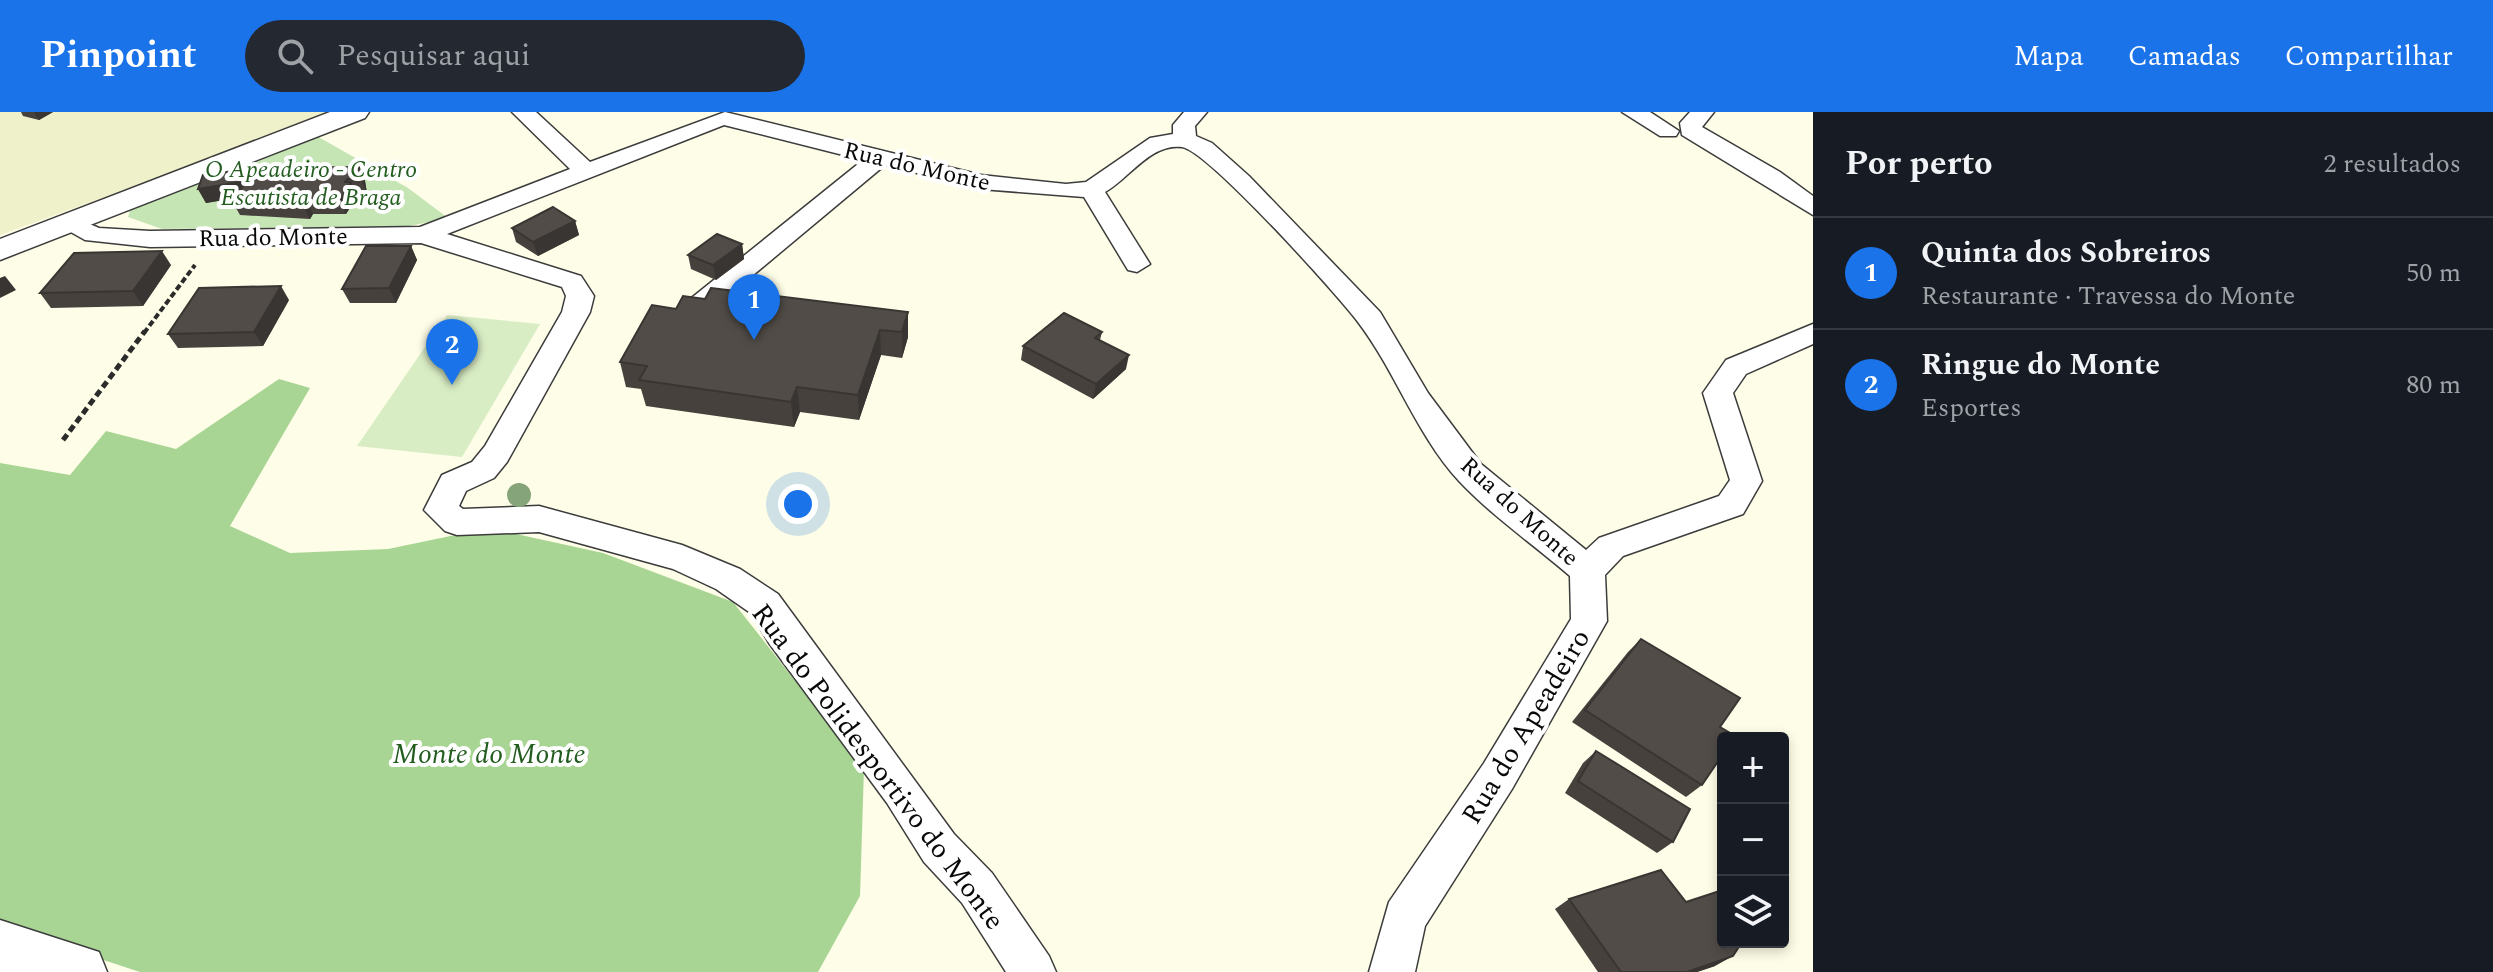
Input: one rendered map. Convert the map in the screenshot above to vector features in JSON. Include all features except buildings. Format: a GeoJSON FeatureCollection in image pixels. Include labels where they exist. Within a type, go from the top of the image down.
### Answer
{"type":"FeatureCollection","features":[{"type":"Feature","properties":{"kind":"street"},"geometry":{"type":"LineString","coordinates":[[0,250],[355,112]]}},
{"type":"Feature","properties":{"kind":"street"},"geometry":{"type":"LineString","coordinates":[[523,112],[585,170]]}},
{"type":"Feature","properties":{"kind":"street"},"geometry":{"type":"LineString","coordinates":[[1137,264],[1091,189],[1158,143],[1185,140],[1184,125],[1196,112]]}},
{"type":"Feature","properties":{"kind":"street"},"geometry":{"type":"LineString","coordinates":[[1633,112],[1668,131]]}},
{"type":"Feature","properties":{"kind":"street"},"geometry":{"type":"LineString","coordinates":[[1703,112],[1691,123],[1690,130],[1772,177],[1813,208]]}},
{"type":"Feature","properties":{"kind":"street","name":"Rua do Monte"},"geometry":{"type":"LineString","coordinates":[[66,222],[94,235],[215,238],[423,235],[722,118],[1018,189],[1091,189]]}},
{"type":"Feature","properties":{"kind":"street","name":"Rua do Monte"},"geometry":{"type":"LineString","coordinates":[[1185,140],[1204,148],[1241,181],[1370,318],[1417,399],[1470,472],[1587,571]]}},
{"type":"Feature","properties":{"kind":"street"},"geometry":{"type":"LineString","coordinates":[[699,306],[880,158]]}},
{"type":"Feature","properties":{"kind":"street","name":"Rua do Polidesportivo do Monte"},"geometry":{"type":"LineString","coordinates":[[423,235],[572,282],[580,296],[576,312],[496,454],[483,470],[453,483],[441,510],[457,522],[539,519],[682,558],[728,579],[765,604],[782,632],[901,790],[939,848],[977,888],[1033,972]]}},
{"type":"Feature","properties":{"kind":"street"},"geometry":{"type":"LineString","coordinates":[[1587,571],[1611,547],[1731,505],[1746,481],[1718,393],[1736,367],[1813,333]]}},
{"type":"Feature","properties":{"kind":"street","name":"Rua do Apeadeiro"},"geometry":{"type":"LineString","coordinates":[[1392,972],[1405,918],[1498,776],[1589,621],[1587,571]]}},
{"type":"Feature","properties":{"kind":"street"},"geometry":{"type":"LineString","coordinates":[[0,948],[79,972]]}},
{"type":"Feature","properties":{"kind":"path"},"geometry":{"type":"LineString","coordinates":[[63,440],[215,238]]}},
{"type":"Feature","properties":{"kind":"green space"},"geometry":{"type":"Polygon","coordinates":[[[0,112],[338,112],[0,235],[0,112]]]}},
{"type":"Feature","properties":{"kind":"green space","name":"O Apeadeiro - Centro Escutista de Braga"},"geometry":{"type":"Polygon","coordinates":[[[315,135],[408,188],[448,218],[410,226],[162,229],[128,217],[131,207],[315,135]]]}},
{"type":"Feature","properties":{"kind":"green space"},"geometry":{"type":"Polygon","coordinates":[[[447,315],[540,324],[462,457],[357,446],[447,315]]]}},
{"type":"Feature","properties":{"kind":"green space","name":"Monte do Monte"},"geometry":{"type":"Polygon","coordinates":[[[279,379],[310,388],[230,526],[290,553],[388,549],[489,528],[603,553],[733,602],[864,768],[860,896],[818,972],[140,972],[0,926],[0,463],[70,475],[106,431],[176,449],[279,379]]]}},
{"type":"Feature","properties":{"kind":"place","name":"Quinta dos Sobreiros"},"geometry":{"type":"Point","coordinates":[754,340]}},
{"type":"Feature","properties":{"kind":"place","name":"Ringue do Monte"},"geometry":{"type":"Point","coordinates":[452,385]}}]}
